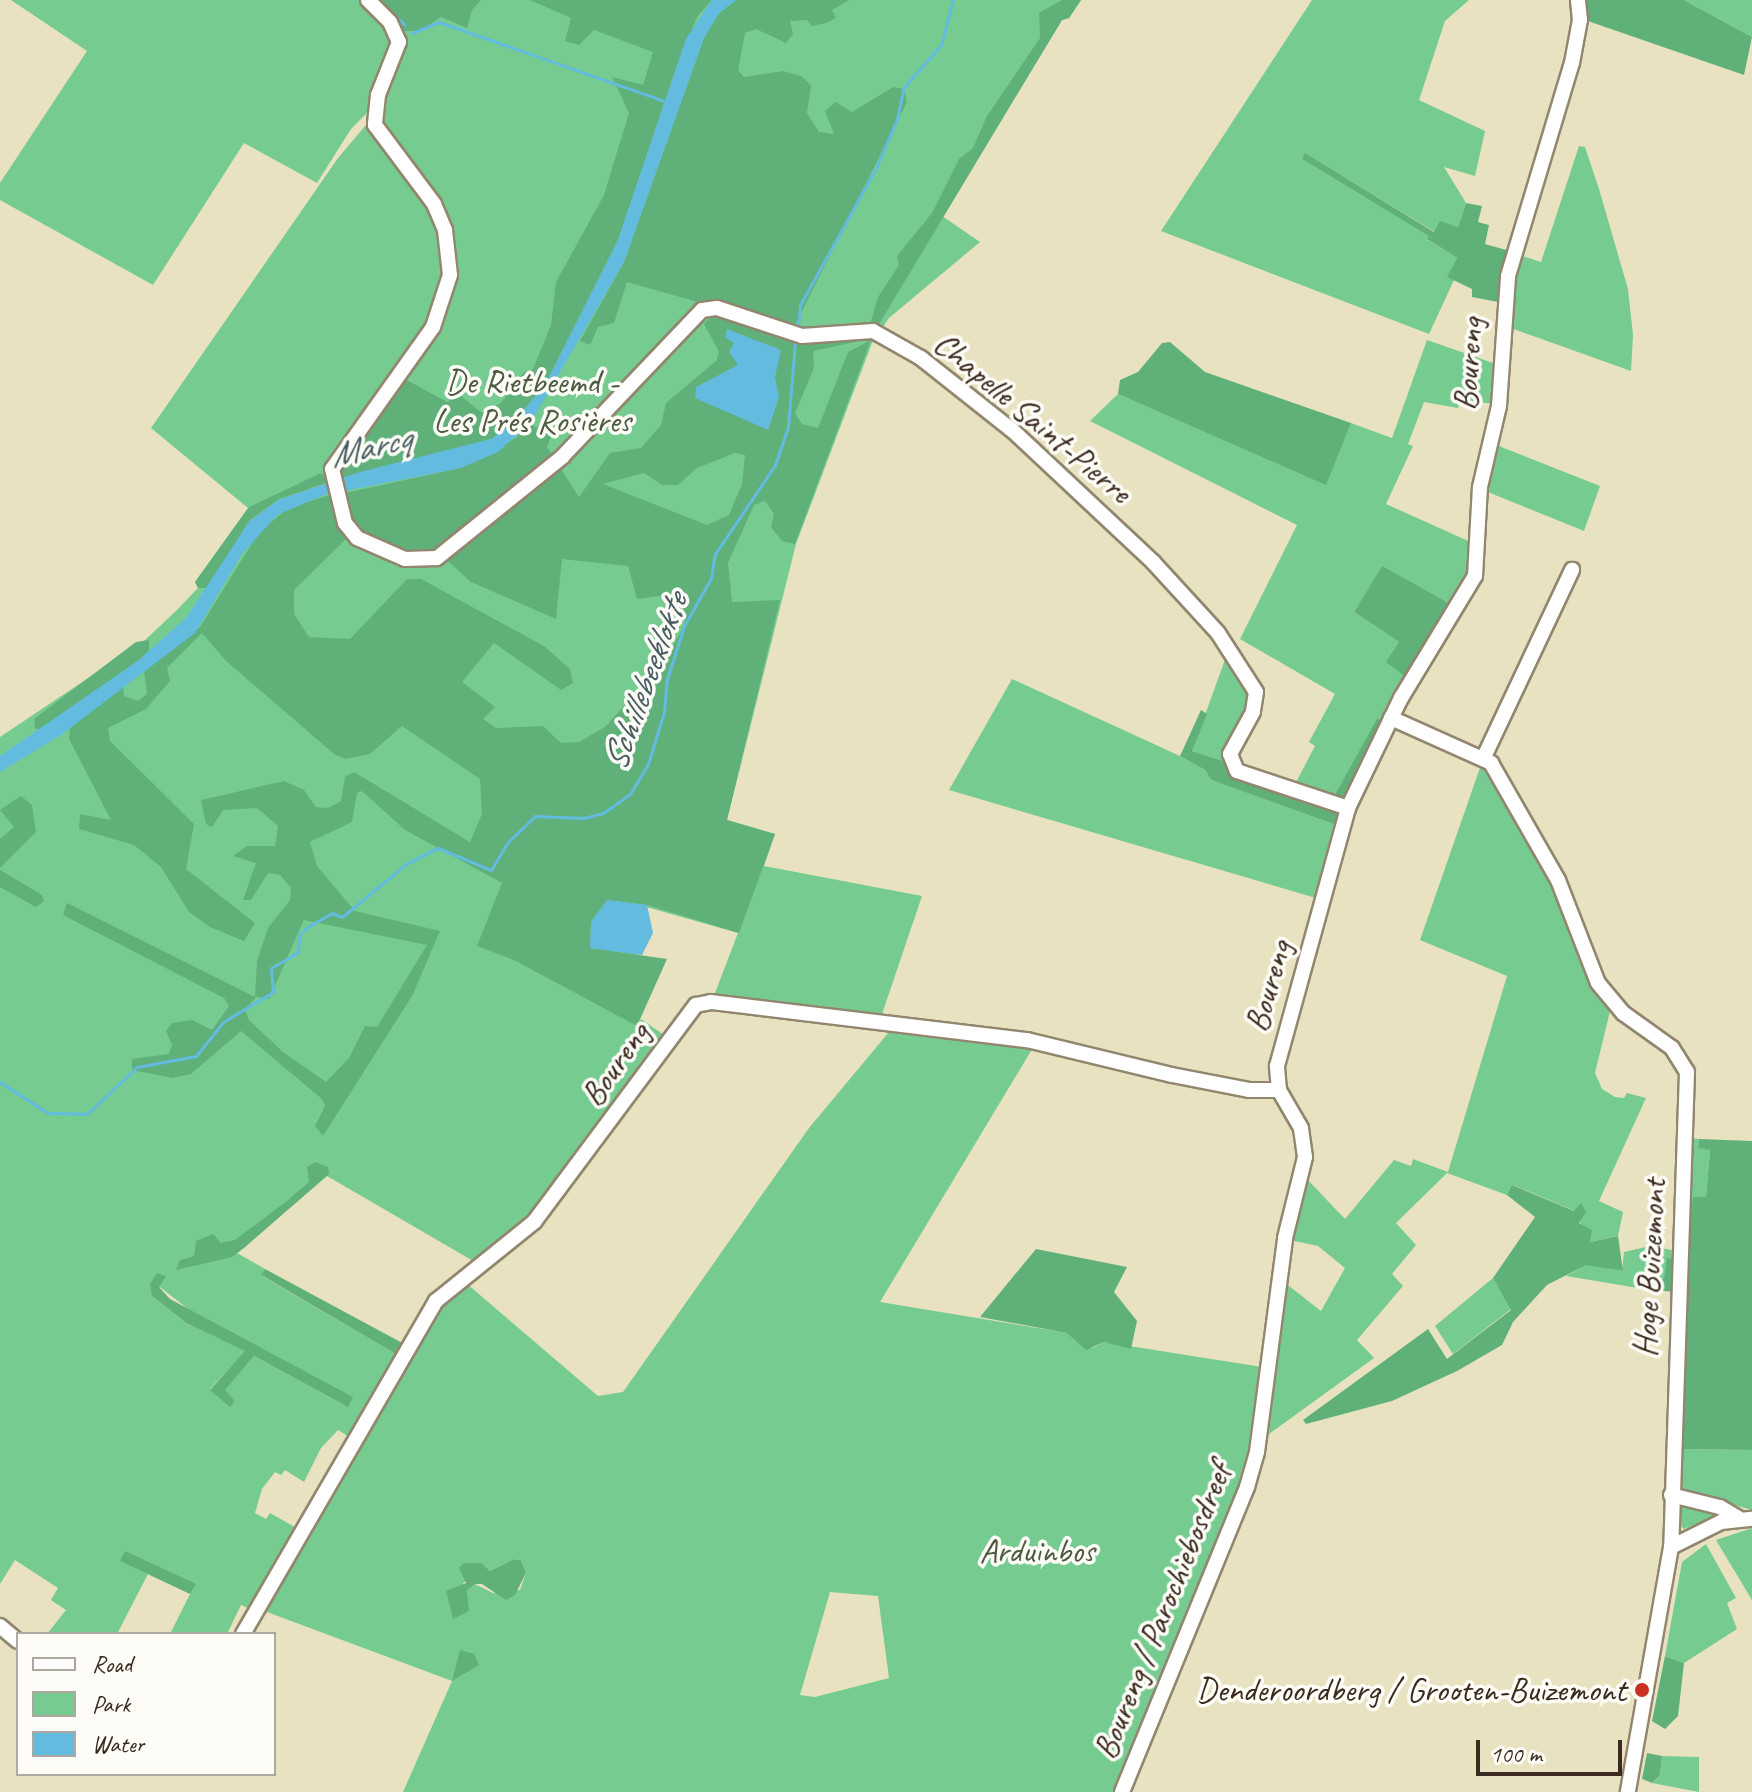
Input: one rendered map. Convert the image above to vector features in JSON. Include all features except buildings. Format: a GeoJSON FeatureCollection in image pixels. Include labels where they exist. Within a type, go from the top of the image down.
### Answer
{"type":"FeatureCollection","features":[{"type":"Feature","properties":{"kind":"street","name":"Chapelle Saint-Pierre"},"geometry":{"type":"LineString","coordinates":[[368,0],[390,22],[399,42],[378,95],[375,125],[434,204],[445,230],[449,288],[422,346],[345,447],[331,474],[340,507],[357,538],[378,549],[420,561],[437,558],[562,457],[702,310],[717,308],[802,336],[873,331],[921,358],[1012,430],[1153,562],[1218,633],[1250,676],[1257,697],[1230,754],[1234,767],[1348,808]]}},
{"type":"Feature","properties":{"kind":"street","name":"Boureng"},"geometry":{"type":"LineString","coordinates":[[244,1632],[436,1301],[534,1222],[696,1005],[1027,1040],[1172,1075],[1249,1090],[1279,1090],[1277,1066],[1348,808],[1391,718],[1475,576],[1480,487],[1499,406],[1508,276],[1572,63],[1580,20],[1578,0]]}},
{"type":"Feature","properties":{"kind":"street"},"geometry":{"type":"LineString","coordinates":[[1391,718],[1484,757],[1572,570]]}},
{"type":"Feature","properties":{"kind":"street","name":"Hoge Buizemont"},"geometry":{"type":"LineString","coordinates":[[1484,757],[1558,880],[1598,983],[1623,1013],[1672,1048],[1689,1083],[1671,1547],[1628,1792]]}},
{"type":"Feature","properties":{"kind":"street","name":"Boureng / Parochiebosdreef"},"geometry":{"type":"LineString","coordinates":[[1122,1792],[1247,1487],[1257,1452],[1285,1238],[1305,1157],[1301,1128],[1279,1090]]}},
{"type":"Feature","properties":{"kind":"street"},"geometry":{"type":"LineString","coordinates":[[1671,1495],[1720,1507],[1745,1519]]}},
{"type":"Feature","properties":{"kind":"street"},"geometry":{"type":"LineString","coordinates":[[1671,1547],[1745,1519]]}},
{"type":"Feature","properties":{"kind":"street"},"geometry":{"type":"LineString","coordinates":[[0,1626],[16,1639]]}},
{"type":"Feature","properties":{"kind":"green space"},"geometry":{"type":"Polygon","coordinates":[[[11,0],[364,0],[396,39],[372,108],[351,129],[317,183],[244,143],[153,285],[0,200],[0,183],[87,51],[11,0]]]}},
{"type":"Feature","properties":{"kind":"green space","name":"De Rietbeemd - Les Prés Rosières"},"geometry":{"type":"Polygon","coordinates":[[[371,0],[1081,0],[1069,18],[1062,20],[942,216],[980,242],[889,318],[872,343],[796,544],[727,820],[775,834],[764,866],[922,896],[879,1023],[713,998],[738,933],[636,904],[638,1026],[641,1019],[667,1037],[534,1215],[480,1265],[327,1176],[237,1253],[265,1269],[262,1276],[399,1356],[354,1440],[338,1430],[321,1448],[304,1482],[285,1470],[281,1475],[275,1472],[262,1489],[255,1513],[266,1519],[270,1513],[300,1530],[252,1610],[241,1605],[228,1632],[171,1632],[195,1584],[121,1561],[148,1574],[118,1632],[49,1632],[66,1610],[51,1600],[58,1588],[15,1560],[0,1584],[0,737],[145,640],[198,588],[195,582],[248,508],[151,428],[338,158],[371,119],[401,46],[371,0]],[[160,1287],[152,1296],[186,1323],[246,1351],[210,1389],[230,1406],[235,1401],[224,1390],[254,1356],[348,1407],[202,1320],[160,1287]]]}},
{"type":"Feature","properties":{"kind":"green space"},"geometry":{"type":"Polygon","coordinates":[[[371,0],[481,0],[472,10],[467,28],[441,17],[421,31],[401,31],[371,0]]]}},
{"type":"Feature","properties":{"kind":"green space"},"geometry":{"type":"Polygon","coordinates":[[[530,0],[712,0],[697,17],[674,74],[618,240],[545,385],[511,425],[491,439],[341,480],[337,475],[346,450],[403,378],[447,402],[459,394],[482,413],[501,403],[524,372],[533,369],[551,325],[556,282],[604,195],[629,113],[612,77],[643,85],[653,52],[594,30],[579,45],[565,41],[571,18],[530,0]]]}},
{"type":"Feature","properties":{"kind":"green space"},"geometry":{"type":"Polygon","coordinates":[[[736,0],[849,0],[832,10],[836,18],[826,23],[812,26],[807,20],[790,21],[793,34],[786,43],[756,29],[745,33],[738,70],[744,77],[783,71],[801,76],[811,85],[807,113],[819,132],[834,134],[825,111],[836,102],[852,112],[893,87],[904,89],[907,102],[793,329],[627,282],[614,323],[598,327],[590,345],[580,341],[624,262],[704,38],[719,13],[736,0]]]}},
{"type":"Feature","properties":{"kind":"green space"},"geometry":{"type":"Polygon","coordinates":[[[1062,0],[1081,0],[1069,18],[1062,20],[876,329],[869,328],[878,297],[899,265],[897,256],[932,213],[959,159],[973,148],[987,116],[1040,38],[1039,13],[1062,0]]]}},
{"type":"Feature","properties":{"kind":"green space"},"geometry":{"type":"Polygon","coordinates":[[[1312,0],[1469,0],[1445,21],[1419,100],[1485,131],[1475,176],[1444,167],[1466,203],[1458,227],[1435,232],[1306,154],[1302,159],[1430,236],[1428,240],[1457,258],[1448,277],[1454,280],[1429,334],[1161,231],[1312,0]]]}},
{"type":"Feature","properties":{"kind":"green space"},"geometry":{"type":"Polygon","coordinates":[[[1580,0],[1684,0],[1752,37],[1744,75],[1585,20],[1580,0]]]}},
{"type":"Feature","properties":{"kind":"green space"},"geometry":{"type":"Polygon","coordinates":[[[1684,0],[1752,0],[1752,37],[1684,0]]]}},
{"type":"Feature","properties":{"kind":"green space"},"geometry":{"type":"Polygon","coordinates":[[[1579,146],[1585,147],[1628,289],[1633,335],[1631,371],[1505,326],[1519,255],[1541,262],[1579,146]]]}},
{"type":"Feature","properties":{"kind":"green space"},"geometry":{"type":"Polygon","coordinates":[[[1305,153],[1434,232],[1440,221],[1458,227],[1466,203],[1482,206],[1478,222],[1489,225],[1485,244],[1510,251],[1498,302],[1472,297],[1472,289],[1447,277],[1457,258],[1427,239],[1429,236],[1302,159],[1305,153]]]}},
{"type":"Feature","properties":{"kind":"green space"},"geometry":{"type":"Polygon","coordinates":[[[717,310],[790,335],[865,333],[855,342],[813,351],[814,368],[795,413],[802,424],[818,428],[848,352],[871,340],[795,544],[782,541],[771,527],[774,514],[765,501],[754,505],[728,563],[732,602],[780,600],[727,820],[775,834],[739,933],[647,905],[607,900],[591,922],[590,948],[667,959],[637,1026],[514,960],[477,946],[502,883],[405,830],[362,791],[357,793],[352,822],[310,842],[317,866],[355,911],[440,931],[412,996],[323,1136],[315,1126],[325,1106],[322,1099],[241,1031],[191,1074],[173,1078],[132,1070],[132,1059],[169,1054],[172,1045],[166,1031],[172,1023],[192,1020],[212,1030],[229,1006],[224,998],[63,915],[67,903],[255,997],[257,961],[268,928],[290,900],[291,888],[280,875],[268,873],[251,900],[243,900],[256,863],[233,856],[247,846],[275,846],[278,826],[257,808],[223,810],[212,827],[206,824],[201,800],[284,781],[304,790],[316,807],[328,808],[341,801],[345,777],[354,772],[470,842],[482,814],[480,779],[402,726],[370,754],[345,759],[334,754],[226,661],[202,633],[167,668],[170,681],[146,709],[108,728],[110,741],[194,824],[186,869],[255,923],[244,941],[210,927],[189,912],[161,867],[134,845],[79,829],[80,814],[111,820],[69,739],[70,727],[123,685],[124,696],[138,701],[147,694],[144,671],[200,627],[259,532],[287,509],[332,494],[333,508],[348,537],[294,590],[294,614],[309,637],[350,639],[407,579],[421,579],[544,646],[570,669],[573,683],[561,690],[494,643],[462,682],[495,707],[483,719],[496,728],[543,726],[561,743],[579,742],[605,727],[666,659],[685,624],[681,593],[637,599],[628,566],[562,559],[556,619],[471,582],[449,562],[366,538],[350,521],[340,494],[461,468],[516,438],[531,422],[536,428],[544,420],[553,432],[547,447],[579,497],[610,453],[641,448],[661,425],[666,403],[716,361],[719,352],[704,324],[717,310]],[[735,453],[697,468],[678,485],[662,485],[644,473],[603,484],[707,525],[729,515],[742,484],[745,455],[735,453]],[[304,920],[269,999],[256,997],[245,1010],[249,1020],[283,1052],[326,1082],[349,1058],[365,1026],[377,1027],[427,945],[304,920]]]}},
{"type":"Feature","properties":{"kind":"green space"},"geometry":{"type":"Polygon","coordinates":[[[1427,340],[1496,364],[1495,404],[1460,400],[1458,408],[1424,402],[1408,444],[1413,446],[1386,504],[1475,544],[1473,564],[1454,606],[1382,567],[1354,612],[1399,642],[1407,678],[1383,721],[1377,718],[1334,796],[1293,788],[1315,746],[1309,742],[1335,694],[1240,639],[1297,525],[1090,421],[1118,394],[1325,484],[1351,423],[1392,438],[1427,340]]]}},
{"type":"Feature","properties":{"kind":"green space"},"geometry":{"type":"Polygon","coordinates":[[[1170,342],[1205,372],[1351,423],[1326,485],[1118,394],[1120,380],[1138,372],[1162,343],[1170,342]]]}},
{"type":"Feature","properties":{"kind":"green space"},"geometry":{"type":"Polygon","coordinates":[[[1494,444],[1600,486],[1584,531],[1483,490],[1494,444]]]}},
{"type":"Feature","properties":{"kind":"green space"},"geometry":{"type":"Polygon","coordinates":[[[321,473],[329,482],[279,499],[249,521],[208,588],[198,588],[195,582],[249,507],[321,473]]]}},
{"type":"Feature","properties":{"kind":"green space"},"geometry":{"type":"Polygon","coordinates":[[[1382,566],[1454,606],[1407,678],[1386,662],[1399,642],[1354,612],[1382,566]]]}},
{"type":"Feature","properties":{"kind":"green space"},"geometry":{"type":"Polygon","coordinates":[[[149,640],[149,651],[139,660],[46,729],[35,729],[34,719],[136,642],[149,640]]]}},
{"type":"Feature","properties":{"kind":"green space"},"geometry":{"type":"Polygon","coordinates":[[[1226,657],[1250,688],[1251,703],[1225,764],[1192,751],[1226,657]]]}},
{"type":"Feature","properties":{"kind":"green space"},"geometry":{"type":"Polygon","coordinates":[[[1012,679],[1180,756],[1205,770],[1211,780],[1336,825],[1316,898],[949,790],[1012,679]]]}},
{"type":"Feature","properties":{"kind":"green space"},"geometry":{"type":"Polygon","coordinates":[[[1201,710],[1207,714],[1192,751],[1222,761],[1230,770],[1334,796],[1377,718],[1383,721],[1336,825],[1211,780],[1205,770],[1180,756],[1201,710]]]}},
{"type":"Feature","properties":{"kind":"green space"},"geometry":{"type":"Polygon","coordinates":[[[1482,762],[1540,854],[1584,968],[1611,1007],[1595,1073],[1602,1089],[1615,1097],[1624,1098],[1627,1093],[1646,1098],[1599,1201],[1623,1212],[1618,1236],[1589,1242],[1575,1211],[1513,1185],[1507,1195],[1447,1173],[1396,1223],[1416,1245],[1392,1274],[1403,1286],[1357,1340],[1374,1358],[1269,1434],[1284,1282],[1321,1311],[1345,1268],[1318,1246],[1290,1240],[1305,1177],[1345,1219],[1394,1160],[1411,1166],[1413,1159],[1448,1172],[1507,976],[1420,940],[1482,762]]]}},
{"type":"Feature","properties":{"kind":"green space"},"geometry":{"type":"Polygon","coordinates":[[[21,796],[32,805],[36,832],[0,868],[0,839],[14,827],[0,810],[21,796]]]}},
{"type":"Feature","properties":{"kind":"green space"},"geometry":{"type":"Polygon","coordinates":[[[0,870],[42,895],[44,901],[36,907],[0,887],[0,870]]]}},
{"type":"Feature","properties":{"kind":"green space","name":"Arduinbos"},"geometry":{"type":"Polygon","coordinates":[[[889,1032],[1034,1046],[880,1302],[1068,1333],[1092,1348],[1104,1342],[1262,1367],[1242,1486],[1115,1792],[403,1792],[452,1681],[259,1609],[434,1311],[466,1283],[598,1396],[623,1392],[809,1128],[889,1032]],[[514,1559],[490,1571],[482,1563],[460,1587],[466,1604],[467,1591],[475,1584],[493,1593],[520,1590],[526,1573],[521,1560],[514,1559]],[[830,1592],[800,1695],[815,1697],[889,1678],[878,1596],[830,1592]]]}},
{"type":"Feature","properties":{"kind":"green space"},"geometry":{"type":"Polygon","coordinates":[[[1691,1138],[1699,1139],[1698,1148],[1710,1149],[1706,1198],[1691,1216],[1684,1216],[1691,1138]]]}},
{"type":"Feature","properties":{"kind":"green space"},"geometry":{"type":"Polygon","coordinates":[[[1699,1139],[1752,1141],[1752,1450],[1675,1449],[1684,1216],[1691,1216],[1693,1197],[1706,1197],[1710,1150],[1698,1148],[1699,1139]]]}},
{"type":"Feature","properties":{"kind":"green space"},"geometry":{"type":"Polygon","coordinates":[[[315,1162],[328,1167],[329,1174],[244,1248],[232,1257],[176,1270],[180,1260],[194,1256],[196,1241],[213,1234],[221,1243],[235,1240],[287,1201],[309,1182],[307,1167],[315,1162]]]}},
{"type":"Feature","properties":{"kind":"green space"},"geometry":{"type":"Polygon","coordinates":[[[1512,1185],[1574,1211],[1581,1203],[1586,1212],[1579,1223],[1592,1230],[1590,1242],[1618,1236],[1623,1271],[1586,1265],[1547,1285],[1513,1322],[1502,1345],[1457,1371],[1392,1401],[1306,1424],[1303,1420],[1428,1329],[1447,1359],[1511,1310],[1493,1278],[1535,1217],[1507,1195],[1512,1185]]]}},
{"type":"Feature","properties":{"kind":"green space"},"geometry":{"type":"Polygon","coordinates":[[[1650,1246],[1677,1251],[1664,1279],[1640,1276],[1638,1288],[1566,1276],[1587,1264],[1622,1271],[1624,1252],[1650,1246]]]}},
{"type":"Feature","properties":{"kind":"green space"},"geometry":{"type":"Polygon","coordinates":[[[1036,1249],[1127,1267],[1114,1292],[1137,1321],[1131,1349],[1104,1342],[1086,1350],[1067,1333],[980,1317],[1036,1249]]]}},
{"type":"Feature","properties":{"kind":"green space"},"geometry":{"type":"Polygon","coordinates":[[[1667,1258],[1676,1260],[1674,1292],[1638,1288],[1640,1276],[1664,1279],[1667,1258]]]}},
{"type":"Feature","properties":{"kind":"green space"},"geometry":{"type":"Polygon","coordinates":[[[265,1269],[406,1345],[399,1356],[261,1275],[265,1269]]]}},
{"type":"Feature","properties":{"kind":"green space"},"geometry":{"type":"Polygon","coordinates":[[[157,1273],[166,1276],[159,1287],[170,1299],[353,1397],[348,1407],[254,1356],[225,1390],[235,1401],[230,1407],[210,1390],[245,1351],[186,1323],[152,1296],[150,1284],[157,1273]]]}},
{"type":"Feature","properties":{"kind":"green space"},"geometry":{"type":"Polygon","coordinates":[[[1493,1278],[1511,1309],[1453,1354],[1435,1326],[1493,1278]]]}},
{"type":"Feature","properties":{"kind":"green space"},"geometry":{"type":"Polygon","coordinates":[[[1675,1449],[1752,1450],[1752,1510],[1674,1488],[1675,1449]]]}},
{"type":"Feature","properties":{"kind":"green space"},"geometry":{"type":"Polygon","coordinates":[[[1680,1503],[1716,1512],[1716,1516],[1684,1529],[1677,1523],[1680,1503]]]}},
{"type":"Feature","properties":{"kind":"green space"},"geometry":{"type":"Polygon","coordinates":[[[1752,1528],[1752,1600],[1716,1540],[1752,1528]]]}},
{"type":"Feature","properties":{"kind":"green space"},"geometry":{"type":"Polygon","coordinates":[[[1706,1544],[1736,1598],[1727,1603],[1737,1629],[1684,1663],[1665,1656],[1682,1562],[1706,1544]]]}},
{"type":"Feature","properties":{"kind":"green space"},"geometry":{"type":"Polygon","coordinates":[[[125,1551],[196,1584],[190,1594],[120,1561],[125,1551]]]}},
{"type":"Feature","properties":{"kind":"green space"},"geometry":{"type":"Polygon","coordinates":[[[514,1559],[521,1560],[526,1573],[515,1595],[506,1600],[482,1584],[475,1584],[467,1591],[469,1611],[453,1619],[446,1591],[466,1583],[459,1568],[464,1563],[482,1563],[490,1571],[514,1559]]]}},
{"type":"Feature","properties":{"kind":"green space"},"geometry":{"type":"Polygon","coordinates":[[[460,1650],[474,1654],[479,1665],[452,1681],[460,1650]]]}},
{"type":"Feature","properties":{"kind":"green space"},"geometry":{"type":"Polygon","coordinates":[[[1665,1656],[1684,1663],[1678,1716],[1665,1729],[1652,1721],[1665,1656]]]}},
{"type":"Feature","properties":{"kind":"green space"},"geometry":{"type":"Polygon","coordinates":[[[1647,1753],[1662,1756],[1660,1775],[1652,1783],[1642,1779],[1647,1753]]]}},
{"type":"Feature","properties":{"kind":"green space"},"geometry":{"type":"Polygon","coordinates":[[[1662,1756],[1699,1757],[1699,1792],[1652,1783],[1660,1775],[1662,1756]]]}},
{"type":"Feature","properties":{"kind":"water"},"geometry":{"type":"Polygon","coordinates":[[[712,0],[736,0],[719,13],[704,38],[624,262],[531,422],[498,452],[461,468],[324,495],[277,515],[242,554],[195,633],[61,735],[0,772],[0,756],[139,660],[186,618],[249,522],[278,500],[360,472],[491,439],[511,425],[545,385],[618,240],[686,39],[712,0]]]}},
{"type":"Feature","properties":{"kind":"water"},"geometry":{"type":"Polygon","coordinates":[[[727,329],[781,350],[775,377],[779,397],[768,430],[695,398],[696,387],[738,365],[729,352],[734,343],[725,337],[727,329]]]}},
{"type":"Feature","properties":{"kind":"water"},"geometry":{"type":"Polygon","coordinates":[[[607,900],[647,905],[653,933],[642,955],[590,948],[591,922],[607,900]]]}},
{"type":"Feature","properties":{"kind":"waterway"},"geometry":{"type":"LineString","coordinates":[[379,0],[404,24]]}},
{"type":"Feature","properties":{"kind":"waterway","name":"Schillebeeklokte"},"geometry":{"type":"LineString","coordinates":[[798,325],[800,305],[877,166],[897,119],[904,87],[941,45],[953,0]]}},
{"type":"Feature","properties":{"kind":"waterway"},"geometry":{"type":"LineString","coordinates":[[412,33],[439,22],[668,102]]}},
{"type":"Feature","properties":{"kind":"waterway","name":"Schillebeeklokte"},"geometry":{"type":"LineString","coordinates":[[0,1082],[48,1113],[87,1114],[137,1067],[196,1056],[223,1022],[273,992],[271,968],[297,953],[300,934],[332,913],[342,917],[406,864],[438,848],[491,870],[507,843],[535,816],[584,818],[603,813],[630,794],[648,764],[664,712],[667,679],[684,626],[711,578],[715,554],[775,465],[788,427],[795,341]]}},
{"type":"Feature","properties":{"kind":"place","name":"Denderoordberg / Grooten-Buizemont"},"geometry":{"type":"Point","coordinates":[1642,1690]}},
{"type":"Feature","properties":{"kind":"water label","name":"Marcq"},"geometry":{"type":"Point","coordinates":[370,447]}}]}
